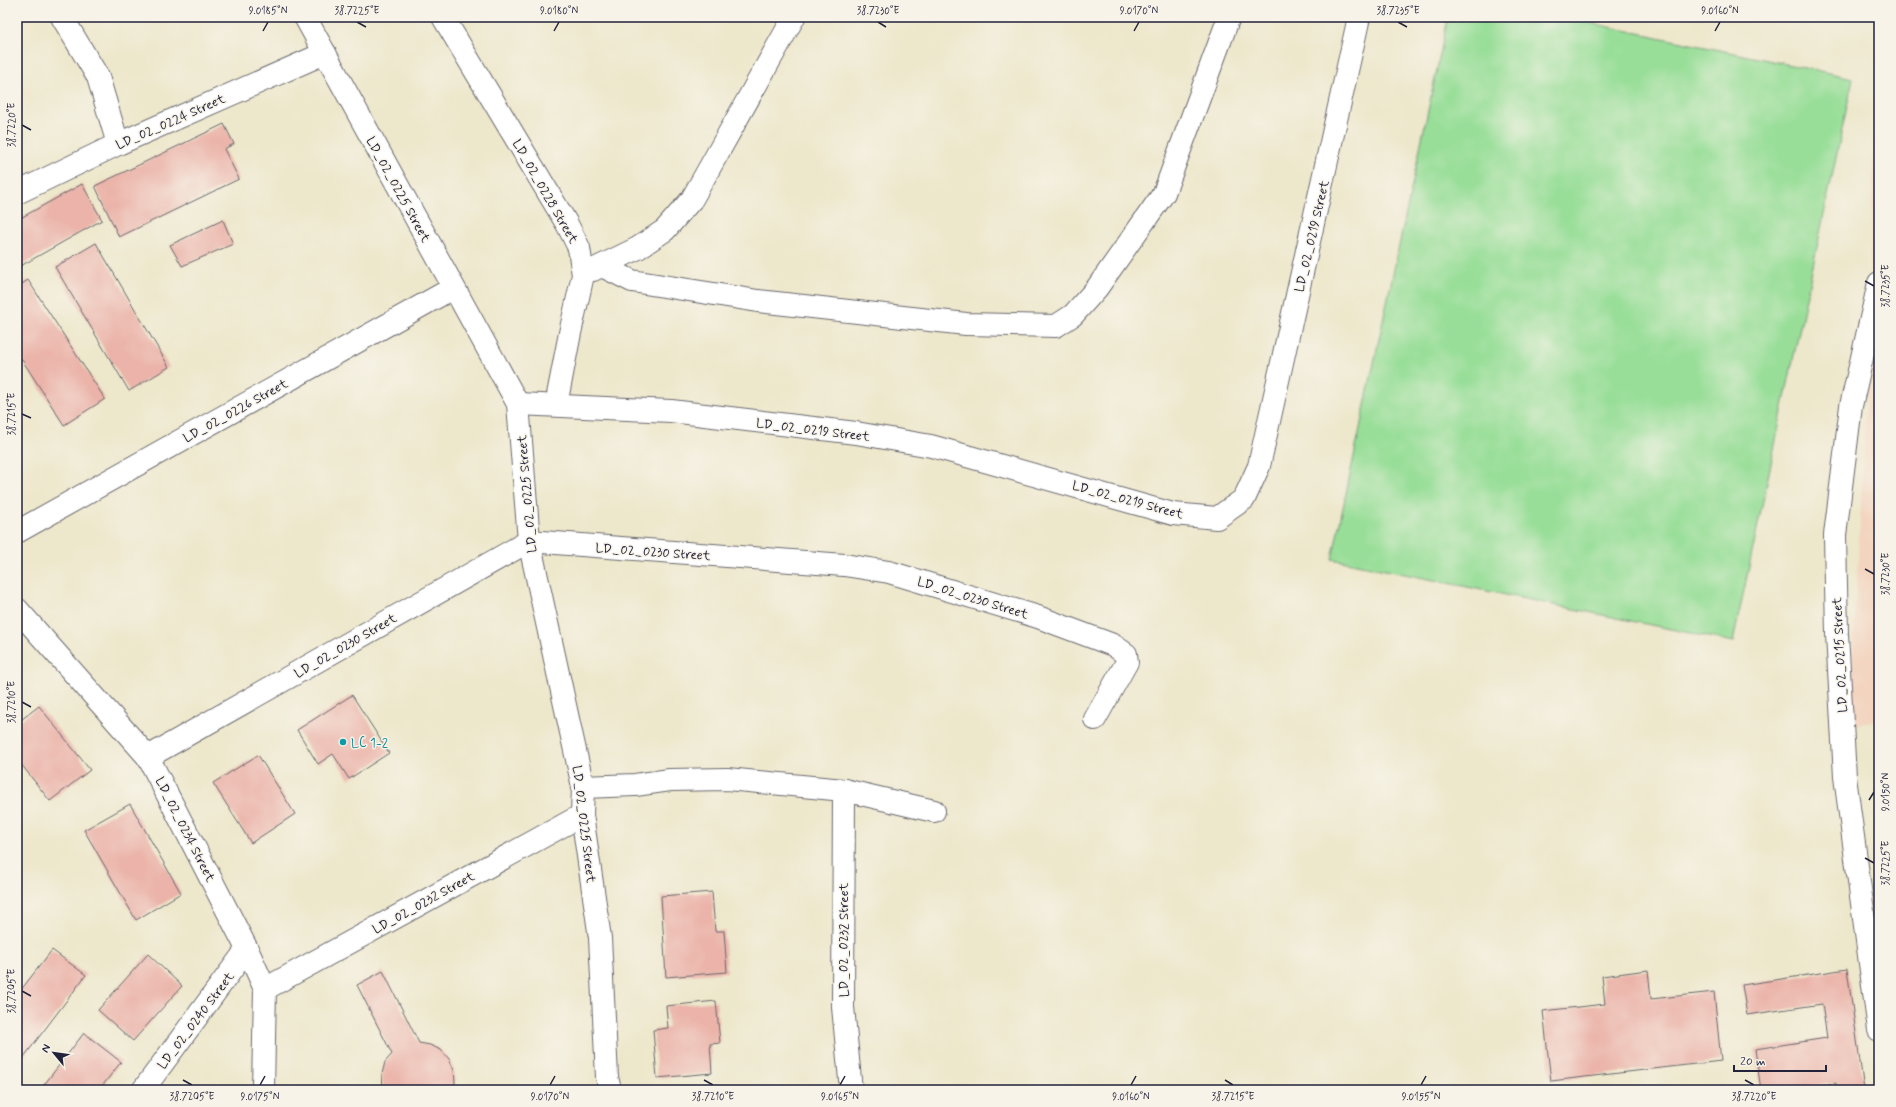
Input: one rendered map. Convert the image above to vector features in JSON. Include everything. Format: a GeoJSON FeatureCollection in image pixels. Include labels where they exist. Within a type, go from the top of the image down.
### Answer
{"type":"FeatureCollection","features":[{"type":"Feature","properties":{"kind":"street"},"geometry":{"type":"LineString","coordinates":[[62,17],[98,77],[118,144]]}},
{"type":"Feature","properties":{"kind":"street","name":"LD_02_0225 Street"},"geometry":{"type":"LineString","coordinates":[[305,17],[518,404],[529,541],[583,787],[582,815],[600,938],[607,1077],[610,1090]]}},
{"type":"Feature","properties":{"kind":"street","name":"LD_02_0228 Street"},"geometry":{"type":"LineString","coordinates":[[443,17],[567,224],[592,271],[568,340],[556,405]]}},
{"type":"Feature","properties":{"kind":"street"},"geometry":{"type":"LineString","coordinates":[[592,271],[638,248],[665,230],[692,199],[794,17]]}},
{"type":"Feature","properties":{"kind":"street"},"geometry":{"type":"LineString","coordinates":[[592,271],[632,281],[758,301],[966,324],[1056,326],[1074,315],[1097,288],[1164,193],[1229,17]]}},
{"type":"Feature","properties":{"kind":"street","name":"LD_02_0219 Street"},"geometry":{"type":"LineString","coordinates":[[518,404],[671,411],[856,433],[931,446],[1173,514],[1216,518],[1244,499],[1259,466],[1360,17]]}},
{"type":"Feature","properties":{"kind":"street","name":"LD_02_0224 Street"},"geometry":{"type":"LineString","coordinates":[[17,193],[118,144],[325,52]]}},
{"type":"Feature","properties":{"kind":"street","name":"LD_02_0215 Street"},"geometry":{"type":"LineString","coordinates":[[1879,283],[1851,406],[1834,535],[1837,634],[1845,776],[1879,1030]]}},
{"type":"Feature","properties":{"kind":"street","name":"LD_02_0226 Street"},"geometry":{"type":"LineString","coordinates":[[17,532],[453,288]]}},
{"type":"Feature","properties":{"kind":"street","name":"LD_02_0230 Street"},"geometry":{"type":"LineString","coordinates":[[148,757],[529,541],[844,565],[889,572],[1038,617],[1113,645],[1126,654],[1127,662],[1095,719]]}},
{"type":"Feature","properties":{"kind":"street","name":"LD_02_0234 Street"},"geometry":{"type":"LineString","coordinates":[[17,608],[148,757],[247,949],[265,989],[263,1090]]}},
{"type":"Feature","properties":{"kind":"street"},"geometry":{"type":"LineString","coordinates":[[583,787],[635,785],[670,780],[727,779],[844,790],[934,811]]}},
{"type":"Feature","properties":{"kind":"street","name":"LD_02_0232 Street"},"geometry":{"type":"LineString","coordinates":[[844,790],[843,1007],[851,1090]]}},
{"type":"Feature","properties":{"kind":"street","name":"LD_02_0232 Street"},"geometry":{"type":"LineString","coordinates":[[265,989],[582,815]]}},
{"type":"Feature","properties":{"kind":"street","name":"LD_02_0240 Street"},"geometry":{"type":"LineString","coordinates":[[143,1090],[247,949]]}},
{"type":"Feature","properties":{"kind":"shaded area"},"geometry":{"type":"Polygon","coordinates":[[[1879,89],[1879,721],[1849,726],[1866,409],[1875,98],[1879,89]]]}},
{"type":"Feature","properties":{"kind":"green space"},"geometry":{"type":"Polygon","coordinates":[[[1448,17],[1562,17],[1853,78],[1733,642],[1332,559],[1448,17]]]}},
{"type":"Feature","properties":{"kind":"building"},"geometry":{"type":"Polygon","coordinates":[[[224,124],[234,144],[224,149],[239,179],[119,237],[95,186],[224,124]]]}},
{"type":"Feature","properties":{"kind":"building"},"geometry":{"type":"Polygon","coordinates":[[[82,184],[102,220],[17,268],[17,220],[82,184]]]}},
{"type":"Feature","properties":{"kind":"building"},"geometry":{"type":"Polygon","coordinates":[[[223,220],[233,244],[182,266],[170,245],[223,220]]]}},
{"type":"Feature","properties":{"kind":"building"},"geometry":{"type":"Polygon","coordinates":[[[96,243],[169,367],[129,391],[55,267],[96,243]]]}},
{"type":"Feature","properties":{"kind":"building"},"geometry":{"type":"Polygon","coordinates":[[[28,280],[105,399],[64,425],[17,352],[17,287],[28,280]]]}},
{"type":"Feature","properties":{"kind":"building","name":"LC 1-2"},"geometry":{"type":"Polygon","coordinates":[[[352,695],[389,753],[349,779],[333,754],[318,764],[297,730],[352,695]]]}},
{"type":"Feature","properties":{"kind":"building"},"geometry":{"type":"Polygon","coordinates":[[[39,706],[90,770],[50,801],[17,759],[17,723],[39,706]]]}},
{"type":"Feature","properties":{"kind":"building"},"geometry":{"type":"Polygon","coordinates":[[[258,755],[295,814],[251,843],[213,783],[258,755]]]}},
{"type":"Feature","properties":{"kind":"building"},"geometry":{"type":"Polygon","coordinates":[[[130,804],[181,893],[136,920],[84,830],[130,804]]]}},
{"type":"Feature","properties":{"kind":"building"},"geometry":{"type":"Polygon","coordinates":[[[712,892],[715,931],[724,931],[727,972],[666,977],[661,896],[712,892]]]}},
{"type":"Feature","properties":{"kind":"building"},"geometry":{"type":"Polygon","coordinates":[[[52,950],[86,975],[17,1066],[17,995],[52,950]]]}},
{"type":"Feature","properties":{"kind":"building"},"geometry":{"type":"Polygon","coordinates":[[[148,954],[182,986],[133,1041],[98,1010],[148,954]]]}},
{"type":"Feature","properties":{"kind":"building"},"geometry":{"type":"Polygon","coordinates":[[[1847,969],[1864,1090],[1837,1090],[1836,1083],[1790,1090],[1761,1090],[1755,1049],[1827,1038],[1822,1004],[1747,1015],[1742,985],[1847,969]]]}},
{"type":"Feature","properties":{"kind":"building"},"geometry":{"type":"Polygon","coordinates":[[[1648,970],[1651,999],[1714,992],[1721,1061],[1551,1081],[1543,1011],[1605,1004],[1602,976],[1648,970]]]}},
{"type":"Feature","properties":{"kind":"building"},"geometry":{"type":"Polygon","coordinates":[[[383,971],[419,1043],[430,1045],[441,1050],[449,1059],[454,1070],[455,1082],[453,1090],[383,1090],[382,1074],[385,1062],[392,1054],[357,985],[383,971]]]}},
{"type":"Feature","properties":{"kind":"building"},"geometry":{"type":"Polygon","coordinates":[[[716,1001],[720,1043],[710,1044],[712,1073],[657,1078],[653,1030],[668,1028],[666,1006],[716,1001]]]}},
{"type":"Feature","properties":{"kind":"building"},"geometry":{"type":"Polygon","coordinates":[[[84,1033],[121,1062],[99,1090],[40,1090],[84,1033]]]}},
{"type":"Feature","properties":{"kind":"place","name":"LC 1-2"},"geometry":{"type":"Point","coordinates":[343,742]}}]}
